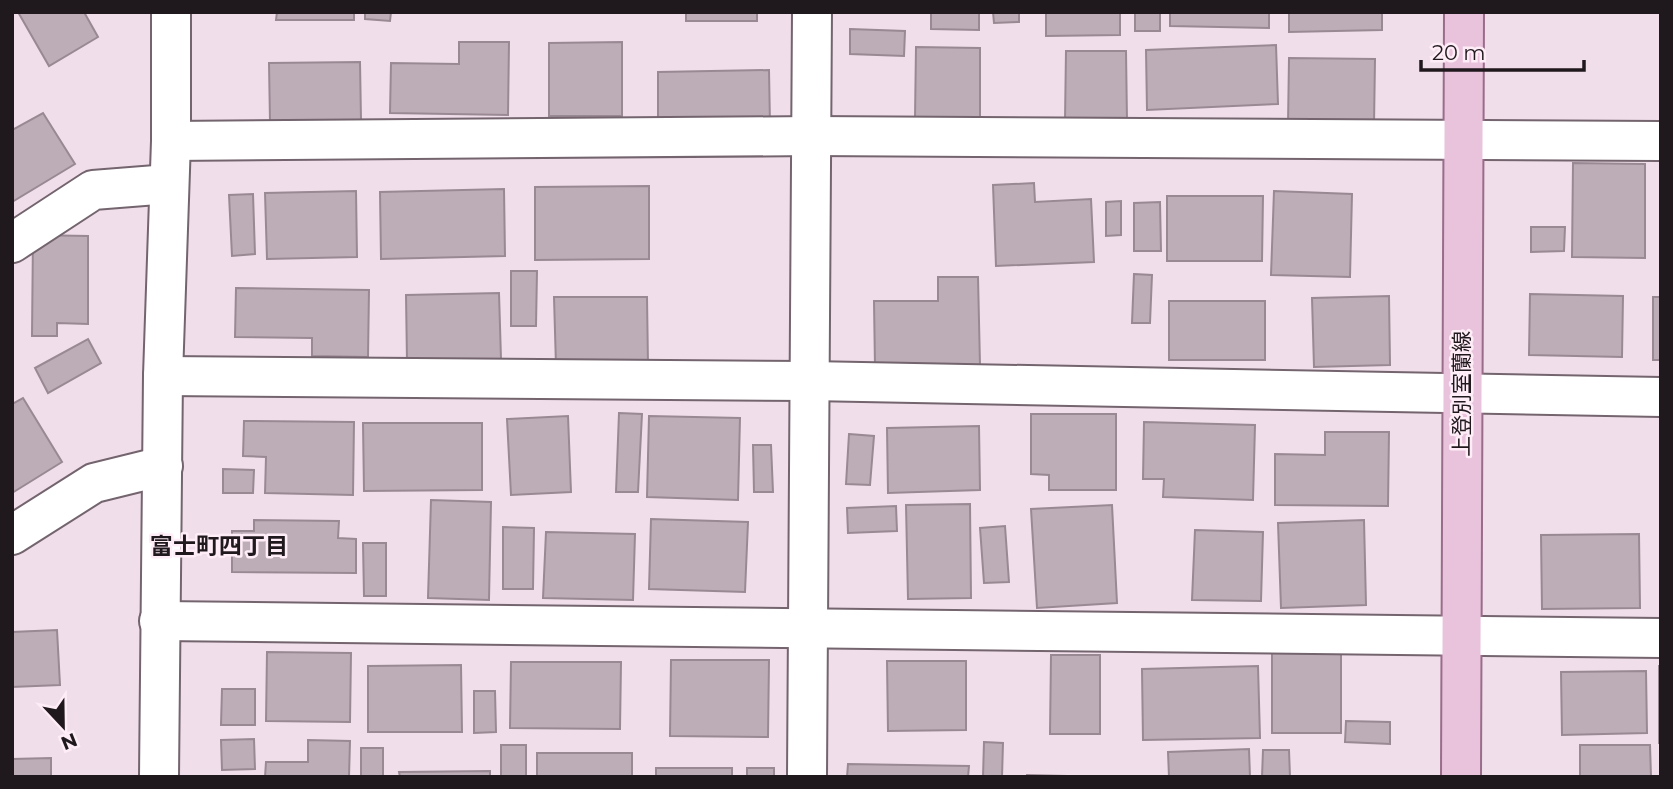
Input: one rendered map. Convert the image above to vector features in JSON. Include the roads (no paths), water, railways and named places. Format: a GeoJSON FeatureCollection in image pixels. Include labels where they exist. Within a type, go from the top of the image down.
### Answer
{"type":"FeatureCollection","features":[{"type":"Feature","properties":{"kind":"main road","name":"上登別室蘭線"},"geometry":{"type":"LineString","coordinates":[[1461,777],[1464,12]]}},
{"type":"Feature","properties":{"kind":"street"},"geometry":{"type":"LineString","coordinates":[[159,777],[159,621],[163,376],[171,141],[171,12]]}},
{"type":"Feature","properties":{"kind":"street"},"geometry":{"type":"LineString","coordinates":[[807,777],[812,12]]}},
{"type":"Feature","properties":{"kind":"street"},"geometry":{"type":"LineString","coordinates":[[171,141],[812,136],[1661,141]]}},
{"type":"Feature","properties":{"kind":"street"},"geometry":{"type":"LineString","coordinates":[[12,243],[93,190],[169,184]]}},
{"type":"Feature","properties":{"kind":"street"},"geometry":{"type":"LineString","coordinates":[[163,376],[810,381],[1661,397]]}},
{"type":"Feature","properties":{"kind":"street"},"geometry":{"type":"LineString","coordinates":[[12,535],[94,483],[163,466]]}},
{"type":"Feature","properties":{"kind":"street"},"geometry":{"type":"LineString","coordinates":[[159,621],[1661,638]]}},
{"type":"Feature","properties":{"kind":"district","name":"富士町四丁目"},"geometry":{"type":"Point","coordinates":[219,546]}}]}
